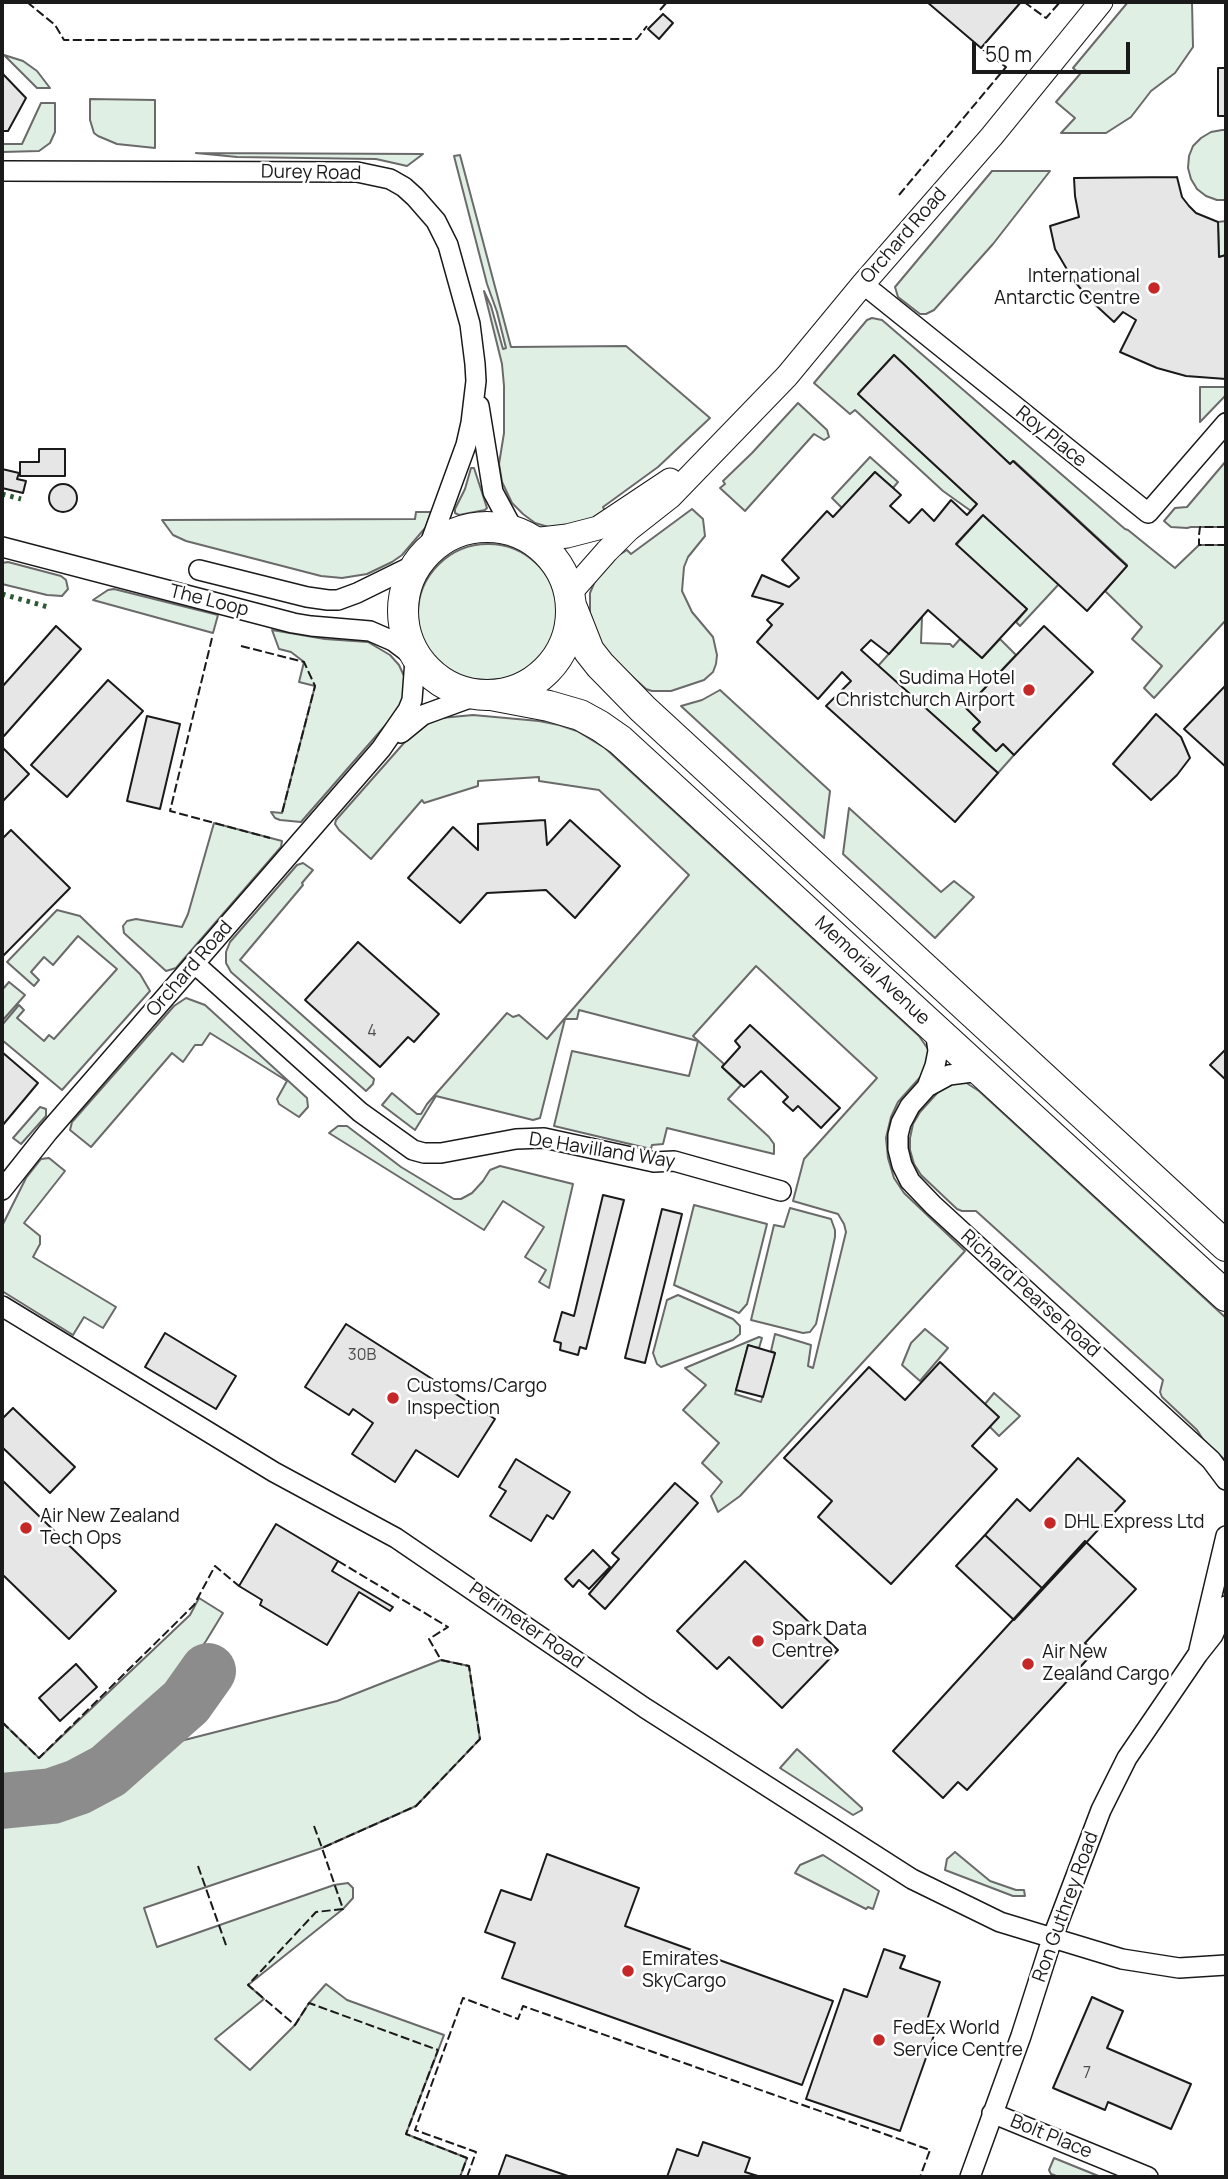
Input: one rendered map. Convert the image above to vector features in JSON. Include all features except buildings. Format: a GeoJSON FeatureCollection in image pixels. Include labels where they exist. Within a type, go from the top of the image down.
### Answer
{"type":"FeatureCollection","features":[{"type":"Feature","properties":{"kind":"main road"},"geometry":{"type":"LineString","coordinates":[[499,528],[523,536],[550,554],[559,565],[571,600],[571,624],[567,640],[550,668],[523,688],[484,695],[453,688],[423,669],[414,658],[405,629],[403,602],[406,588],[423,557],[439,542],[468,529],[499,528]]}},
{"type":"Feature","properties":{"kind":"main road","name":"Memorial Avenue"},"geometry":{"type":"LineString","coordinates":[[571,600],[589,651],[600,666],[643,709],[1226,1246]]}},
{"type":"Feature","properties":{"kind":"main road","name":"Memorial Avenue"},"geometry":{"type":"LineString","coordinates":[[484,695],[549,706],[580,715],[620,740],[1226,1296]]}},
{"type":"Feature","properties":{"kind":"street","name":"Orchard Road"},"geometry":{"type":"LineString","coordinates":[[571,600],[607,551],[628,530],[670,497],[787,376],[992,136],[1101,2]]}},
{"type":"Feature","properties":{"kind":"street","name":"Durey Road"},"geometry":{"type":"LineString","coordinates":[[2,171],[357,172],[390,179],[404,187],[436,221],[448,245],[470,324],[475,381],[493,492],[523,536]]}},
{"type":"Feature","properties":{"kind":"street","name":"Roy Place"},"geometry":{"type":"LineString","coordinates":[[863,284],[1148,513],[1226,424]]}},
{"type":"Feature","properties":{"kind":"street","name":"Durey Road"},"geometry":{"type":"LineString","coordinates":[[423,557],[466,445],[475,381]]}},
{"type":"Feature","properties":{"kind":"street","name":"Orchard Road"},"geometry":{"type":"LineString","coordinates":[[523,536],[568,537],[598,528],[661,485],[701,464]]}},
{"type":"Feature","properties":{"kind":"street","name":"The Loop"},"geometry":{"type":"LineString","coordinates":[[2,547],[293,623],[370,631],[393,641],[414,658]]}},
{"type":"Feature","properties":{"kind":"street","name":"The Loop"},"geometry":{"type":"LineString","coordinates":[[199,570],[307,597],[338,600],[357,593],[423,557]]}},
{"type":"Feature","properties":{"kind":"street","name":"Orchard Road"},"geometry":{"type":"LineString","coordinates":[[2,1190],[48,1132],[381,750],[412,700],[414,658]]}},
{"type":"Feature","properties":{"kind":"street","name":"Orchard Road"},"geometry":{"type":"LineString","coordinates":[[381,750],[423,715],[484,695]]}},
{"type":"Feature","properties":{"kind":"street","name":"De Havilland Way"},"geometry":{"type":"LineString","coordinates":[[195,964],[345,1099],[413,1150],[440,1153],[516,1139],[544,1138],[654,1162],[674,1161],[781,1191]]}},
{"type":"Feature","properties":{"kind":"street","name":"Richard Pearse Road"},"geometry":{"type":"LineString","coordinates":[[935,1030],[936,1063],[927,1087],[910,1106],[898,1135],[902,1166],[910,1181],[1187,1437],[1211,1460],[1226,1480]]}},
{"type":"Feature","properties":{"kind":"street"},"geometry":{"type":"LineString","coordinates":[[927,1087],[949,1076],[980,1071]]}},
{"type":"Feature","properties":{"kind":"street","name":"Perimeter Road"},"geometry":{"type":"LineString","coordinates":[[2,1307],[274,1472],[396,1538],[645,1708],[912,1879],[1000,1922],[1122,1959],[1161,1967],[1226,1965]]}},
{"type":"Feature","properties":{"kind":"street","name":"Ron Guthrey Road"},"geometry":{"type":"LineString","coordinates":[[1198,1654],[1226,1536]]}},
{"type":"Feature","properties":{"kind":"street","name":"Ron Guthrey Road"},"geometry":{"type":"LineString","coordinates":[[970,2177],[1021,2036],[1052,1939],[1111,1789],[1127,1758],[1213,1635],[1226,1606]]}},
{"type":"Feature","properties":{"kind":"street","name":"Bolt Place"},"geometry":{"type":"LineString","coordinates":[[992,2113],[1148,2177]]}},
{"type":"Feature","properties":{"kind":"green space"},"geometry":{"type":"Polygon","coordinates":[[[1128,2],[1192,2],[1193,47],[1175,73],[1151,91],[1131,117],[1106,133],[1061,133],[1075,118],[1056,102],[1080,74],[1073,68],[1128,2]]]}},
{"type":"Feature","properties":{"kind":"green space"},"geometry":{"type":"Polygon","coordinates":[[[4,55],[23,61],[37,71],[50,88],[37,88],[4,55]]]}},
{"type":"Feature","properties":{"kind":"green space"},"geometry":{"type":"Polygon","coordinates":[[[90,99],[155,100],[155,148],[117,144],[94,133],[90,120],[90,99]]]}},
{"type":"Feature","properties":{"kind":"green space"},"geometry":{"type":"Polygon","coordinates":[[[41,103],[55,103],[55,132],[50,143],[39,151],[2,152],[2,144],[22,144],[41,103]]]}},
{"type":"Feature","properties":{"kind":"green space"},"geometry":{"type":"Polygon","coordinates":[[[1226,130],[1226,200],[1217,200],[1197,189],[1188,168],[1193,146],[1211,132],[1226,130]]]}},
{"type":"Feature","properties":{"kind":"green space"},"geometry":{"type":"Polygon","coordinates":[[[196,153],[423,154],[407,166],[376,159],[237,157],[196,153]]]}},
{"type":"Feature","properties":{"kind":"green space"},"geometry":{"type":"Polygon","coordinates":[[[460,155],[511,347],[626,346],[710,418],[658,467],[603,507],[605,511],[585,523],[552,528],[535,523],[512,503],[502,482],[499,464],[504,433],[502,364],[484,291],[503,349],[506,348],[454,156],[460,155]]]}},
{"type":"Feature","properties":{"kind":"green space"},"geometry":{"type":"Polygon","coordinates":[[[992,171],[1050,171],[993,244],[934,310],[920,314],[898,297],[895,287],[992,171]]]}},
{"type":"Feature","properties":{"kind":"green space"},"geometry":{"type":"Polygon","coordinates":[[[1226,221],[1226,255],[1219,257],[1218,222],[1226,221]]]}},
{"type":"Feature","properties":{"kind":"green space"},"geometry":{"type":"Polygon","coordinates":[[[867,320],[882,320],[1125,529],[1175,568],[1199,545],[1226,545],[1226,620],[1154,698],[1144,688],[1162,666],[1132,639],[1142,627],[1105,591],[1127,565],[1014,461],[1010,464],[894,355],[858,394],[977,504],[971,511],[943,491],[855,410],[850,414],[814,383],[867,320]]]}},
{"type":"Feature","properties":{"kind":"green space"},"geometry":{"type":"Polygon","coordinates":[[[1200,387],[1226,387],[1226,395],[1200,422],[1200,387]]]}},
{"type":"Feature","properties":{"kind":"green space"},"geometry":{"type":"Polygon","coordinates":[[[798,403],[827,430],[829,437],[824,440],[814,434],[745,511],[720,488],[725,484],[723,481],[798,403]]]}},
{"type":"Feature","properties":{"kind":"green space"},"geometry":{"type":"Polygon","coordinates":[[[870,457],[898,482],[893,488],[875,472],[842,508],[832,498],[870,457]]]}},
{"type":"Feature","properties":{"kind":"green space"},"geometry":{"type":"Polygon","coordinates":[[[1226,461],[1226,527],[1171,527],[1164,521],[1175,508],[1187,507],[1226,461]]]}},
{"type":"Feature","properties":{"kind":"green space"},"geometry":{"type":"Polygon","coordinates":[[[471,468],[474,468],[487,508],[459,515],[455,513],[455,509],[471,468]]]}},
{"type":"Feature","properties":{"kind":"green space"},"geometry":{"type":"Polygon","coordinates":[[[692,509],[703,519],[705,536],[688,557],[684,567],[682,591],[692,612],[713,637],[716,664],[713,672],[704,680],[671,691],[652,691],[646,689],[616,662],[600,642],[590,613],[590,593],[598,574],[611,560],[627,550],[631,554],[692,509]]]}},
{"type":"Feature","properties":{"kind":"green space"},"geometry":{"type":"Polygon","coordinates":[[[416,512],[431,512],[426,527],[402,555],[367,574],[342,578],[321,576],[186,541],[173,535],[162,520],[415,519],[416,512]]]}},
{"type":"Feature","properties":{"kind":"green space"},"geometry":{"type":"Polygon","coordinates":[[[983,515],[1059,584],[1020,626],[1016,622],[1027,609],[956,545],[983,515]]]}},
{"type":"Feature","properties":{"kind":"green space"},"geometry":{"type":"Polygon","coordinates":[[[488,544],[515,549],[538,564],[553,587],[558,614],[553,641],[538,664],[515,679],[488,684],[461,679],[438,664],[423,641],[418,614],[423,587],[438,564],[461,549],[488,544]]]}},
{"type":"Feature","properties":{"kind":"green space"},"geometry":{"type":"Polygon","coordinates":[[[8,562],[61,576],[66,580],[68,589],[62,596],[47,595],[2,584],[2,563],[8,562]]]}},
{"type":"Feature","properties":{"kind":"green space"},"geometry":{"type":"Polygon","coordinates":[[[114,589],[218,615],[213,633],[93,600],[114,589]]]}},
{"type":"Feature","properties":{"kind":"green space"},"geometry":{"type":"Polygon","coordinates":[[[922,617],[921,643],[950,644],[953,647],[960,639],[982,658],[1000,639],[1016,655],[966,708],[980,722],[973,730],[996,751],[1003,744],[1014,755],[998,773],[878,666],[922,617]]]}},
{"type":"Feature","properties":{"kind":"green space"},"geometry":{"type":"Polygon","coordinates":[[[272,630],[325,639],[368,642],[390,655],[404,676],[404,696],[397,712],[301,822],[280,820],[271,812],[282,813],[315,686],[299,682],[304,662],[291,652],[279,649],[272,630]]]}},
{"type":"Feature","properties":{"kind":"green space"},"geometry":{"type":"Polygon","coordinates":[[[720,690],[830,791],[824,838],[681,706],[702,700],[720,690]]]}},
{"type":"Feature","properties":{"kind":"green space"},"geometry":{"type":"Polygon","coordinates":[[[473,715],[559,725],[577,731],[605,748],[919,1036],[928,1049],[929,1061],[923,1074],[898,1102],[891,1117],[886,1138],[888,1158],[894,1178],[904,1193],[965,1251],[740,1496],[718,1512],[711,1496],[722,1482],[702,1463],[719,1443],[683,1410],[706,1385],[685,1368],[762,1338],[759,1348],[748,1346],[735,1394],[761,1402],[775,1353],[771,1351],[775,1334],[811,1345],[808,1366],[813,1368],[846,1232],[838,1214],[793,1201],[804,1159],[877,1078],[756,966],[693,1036],[724,1064],[722,1067],[741,1085],[728,1099],[769,1137],[774,1144],[774,1154],[667,1128],[663,1144],[652,1145],[651,1149],[554,1126],[572,1051],[689,1076],[698,1041],[579,1010],[577,1019],[565,1019],[540,1118],[533,1120],[436,1096],[415,1130],[382,1105],[392,1093],[417,1114],[421,1114],[427,1104],[507,1013],[513,1017],[519,1015],[547,1039],[689,875],[599,790],[539,781],[539,777],[478,781],[478,786],[424,803],[422,800],[371,859],[339,830],[335,824],[336,820],[411,735],[422,726],[441,718],[473,715]]]}},
{"type":"Feature","properties":{"kind":"green space"},"geometry":{"type":"Polygon","coordinates":[[[849,808],[941,892],[954,881],[974,897],[935,938],[843,854],[849,808]]]}},
{"type":"Feature","properties":{"kind":"green space"},"geometry":{"type":"Polygon","coordinates":[[[214,823],[282,841],[281,847],[176,968],[166,971],[124,933],[123,926],[127,921],[136,919],[182,927],[214,823]]]}},
{"type":"Feature","properties":{"kind":"green space"},"geometry":{"type":"Polygon","coordinates":[[[303,863],[313,870],[240,960],[374,1079],[366,1091],[231,972],[226,963],[230,942],[297,865],[303,863]]]}},
{"type":"Feature","properties":{"kind":"green space"},"geometry":{"type":"Polygon","coordinates":[[[57,910],[80,916],[140,974],[150,991],[62,1090],[2,1040],[2,1025],[19,1005],[24,1010],[17,1018],[44,1041],[49,1035],[54,1039],[117,969],[78,936],[53,965],[44,957],[31,972],[39,980],[34,986],[7,962],[57,910]]]}},
{"type":"Feature","properties":{"kind":"green space"},"geometry":{"type":"Polygon","coordinates":[[[9,982],[25,995],[2,1021],[2,990],[9,982]]]}},
{"type":"Feature","properties":{"kind":"green space"},"geometry":{"type":"Polygon","coordinates":[[[186,998],[205,1005],[307,1098],[308,1107],[299,1117],[279,1104],[277,1099],[287,1081],[210,1033],[202,1045],[195,1045],[183,1062],[172,1053],[91,1147],[70,1130],[72,1122],[174,1006],[186,998]]]}},
{"type":"Feature","properties":{"kind":"green space"},"geometry":{"type":"Polygon","coordinates":[[[952,1082],[965,1082],[979,1091],[1226,1318],[1225,1460],[1162,1397],[1160,1392],[1163,1380],[976,1211],[957,1209],[921,1175],[910,1150],[913,1124],[939,1091],[952,1082]]]}},
{"type":"Feature","properties":{"kind":"green space"},"geometry":{"type":"Polygon","coordinates":[[[40,1107],[46,1109],[46,1116],[21,1144],[13,1138],[40,1107]]]}},
{"type":"Feature","properties":{"kind":"green space"},"geometry":{"type":"Polygon","coordinates":[[[338,1126],[347,1126],[401,1167],[454,1199],[461,1199],[472,1193],[490,1170],[500,1166],[573,1184],[549,1288],[539,1282],[546,1270],[525,1257],[544,1227],[503,1201],[484,1230],[329,1133],[338,1126]]]}},
{"type":"Feature","properties":{"kind":"green space"},"geometry":{"type":"Polygon","coordinates":[[[49,1158],[65,1171],[24,1223],[40,1236],[40,1244],[33,1257],[116,1307],[103,1328],[84,1317],[73,1335],[2,1291],[2,1226],[26,1178],[41,1159],[49,1158]]]}},
{"type":"Feature","properties":{"kind":"green space"},"geometry":{"type":"Polygon","coordinates":[[[694,1205],[767,1224],[747,1304],[739,1313],[674,1285],[694,1205]]]}},
{"type":"Feature","properties":{"kind":"green space"},"geometry":{"type":"Polygon","coordinates":[[[790,1208],[831,1219],[835,1230],[816,1324],[810,1332],[803,1333],[751,1320],[774,1225],[784,1227],[790,1208]]]}},
{"type":"Feature","properties":{"kind":"green space"},"geometry":{"type":"Polygon","coordinates":[[[678,1295],[733,1319],[740,1326],[740,1334],[733,1340],[661,1367],[653,1353],[667,1300],[678,1295]]]}},
{"type":"Feature","properties":{"kind":"green space"},"geometry":{"type":"Polygon","coordinates":[[[925,1329],[948,1348],[920,1381],[902,1365],[911,1343],[925,1329]]]}},
{"type":"Feature","properties":{"kind":"green space"},"geometry":{"type":"Polygon","coordinates":[[[994,1393],[1020,1416],[999,1436],[990,1427],[985,1404],[994,1393]]]}},
{"type":"Feature","properties":{"kind":"green space"},"geometry":{"type":"Polygon","coordinates":[[[199,1598],[223,1613],[206,1641],[168,1695],[125,1744],[92,1767],[57,1782],[70,1801],[92,1797],[127,1776],[161,1746],[337,1701],[441,1660],[469,1666],[480,1739],[416,1806],[322,1848],[144,1908],[157,1947],[334,1885],[348,1883],[353,1888],[353,1898],[248,1985],[264,1999],[215,2039],[250,2070],[295,2025],[309,2003],[326,1984],[347,2000],[444,2035],[406,2134],[467,2158],[460,2177],[2,2177],[2,1722],[39,1758],[190,1615],[199,1598]]]}},
{"type":"Feature","properties":{"kind":"green space"},"geometry":{"type":"Polygon","coordinates":[[[797,1749],[862,1810],[853,1815],[780,1768],[797,1749]]]}},
{"type":"Feature","properties":{"kind":"green space"},"geometry":{"type":"Polygon","coordinates":[[[955,1852],[990,1881],[1024,1890],[1025,1896],[1013,1896],[945,1870],[947,1859],[955,1852]]]}},
{"type":"Feature","properties":{"kind":"green space"},"geometry":{"type":"Polygon","coordinates":[[[823,1855],[879,1891],[873,1909],[866,1909],[795,1873],[800,1865],[823,1855]]]}},
{"type":"Feature","properties":{"kind":"green space"},"geometry":{"type":"Polygon","coordinates":[[[1054,2158],[1101,2177],[1059,2177],[1051,2174],[1049,2170],[1054,2158]]]}},
{"type":"Feature","properties":{"kind":"taxiway"},"geometry":{"type":"LineString","coordinates":[[2,1801],[52,1796],[78,1787],[108,1771],[186,1702],[208,1671]]}},
{"type":"Feature","properties":{"kind":"hedge"},"geometry":{"type":"LineString","coordinates":[[2,494],[21,499]]}},
{"type":"Feature","properties":{"kind":"hedge"},"geometry":{"type":"LineString","coordinates":[[2,594],[48,607]]}},
{"type":"Feature","properties":{"kind":"fence"},"geometry":{"type":"LineString","coordinates":[[27,2],[55,25],[64,40],[637,39],[647,26]]}},
{"type":"Feature","properties":{"kind":"fence"},"geometry":{"type":"LineString","coordinates":[[660,10],[667,2]]}},
{"type":"Feature","properties":{"kind":"fence"},"geometry":{"type":"LineString","coordinates":[[1024,2],[1046,18],[1060,2]]}},
{"type":"Feature","properties":{"kind":"fence"},"geometry":{"type":"LineString","coordinates":[[899,195],[1006,67],[981,48]]}},
{"type":"Feature","properties":{"kind":"fence"},"geometry":{"type":"LineString","coordinates":[[1226,527],[1200,527],[1199,535],[1199,545],[1226,545]]}},
{"type":"Feature","properties":{"kind":"fence"},"geometry":{"type":"LineString","coordinates":[[212,638],[170,811],[270,838]]}},
{"type":"Feature","properties":{"kind":"fence"},"geometry":{"type":"LineString","coordinates":[[241,646],[304,662],[315,686],[282,813]]}},
{"type":"Feature","properties":{"kind":"fence"},"geometry":{"type":"LineString","coordinates":[[338,1561],[448,1627],[429,1639],[441,1660],[469,1666],[480,1739],[416,1806],[322,1848],[343,1909],[316,1912],[248,1985],[295,2025],[309,2003],[438,2050],[406,2134],[467,2158],[460,2177]]}},
{"type":"Feature","properties":{"kind":"fence"},"geometry":{"type":"LineString","coordinates":[[2,1722],[39,1758],[194,1605],[215,1566],[239,1586]]}},
{"type":"Feature","properties":{"kind":"fence"},"geometry":{"type":"LineString","coordinates":[[314,1826],[322,1848]]}},
{"type":"Feature","properties":{"kind":"fence"},"geometry":{"type":"LineString","coordinates":[[198,1866],[227,1948]]}},
{"type":"Feature","properties":{"kind":"fence"},"geometry":{"type":"LineString","coordinates":[[467,2177],[476,2152],[415,2130],[463,1998],[518,2019],[523,2006],[930,2150],[920,2177]]}},
{"type":"Feature","properties":{"kind":"place","name":"International Antarctic Centre"},"geometry":{"type":"Point","coordinates":[1154,288]}},
{"type":"Feature","properties":{"kind":"place","name":"Sudima Hotel Christchurch Airport"},"geometry":{"type":"Point","coordinates":[1029,690]}},
{"type":"Feature","properties":{"kind":"place","name":"Customs/Cargo Inspection"},"geometry":{"type":"Point","coordinates":[393,1398]}},
{"type":"Feature","properties":{"kind":"place","name":"DHL Express Ltd"},"geometry":{"type":"Point","coordinates":[1050,1523]}},
{"type":"Feature","properties":{"kind":"place","name":"Air New Zealand Tech Ops"},"geometry":{"type":"Point","coordinates":[26,1528]}},
{"type":"Feature","properties":{"kind":"place","name":"Spark Data Centre"},"geometry":{"type":"Point","coordinates":[758,1641]}},
{"type":"Feature","properties":{"kind":"place","name":"Air New Zealand Cargo"},"geometry":{"type":"Point","coordinates":[1028,1664]}},
{"type":"Feature","properties":{"kind":"place","name":"Emirates SkyCargo"},"geometry":{"type":"Point","coordinates":[628,1971]}},
{"type":"Feature","properties":{"kind":"place","name":"FedEx World Service Centre"},"geometry":{"type":"Point","coordinates":[879,2040]}}]}
